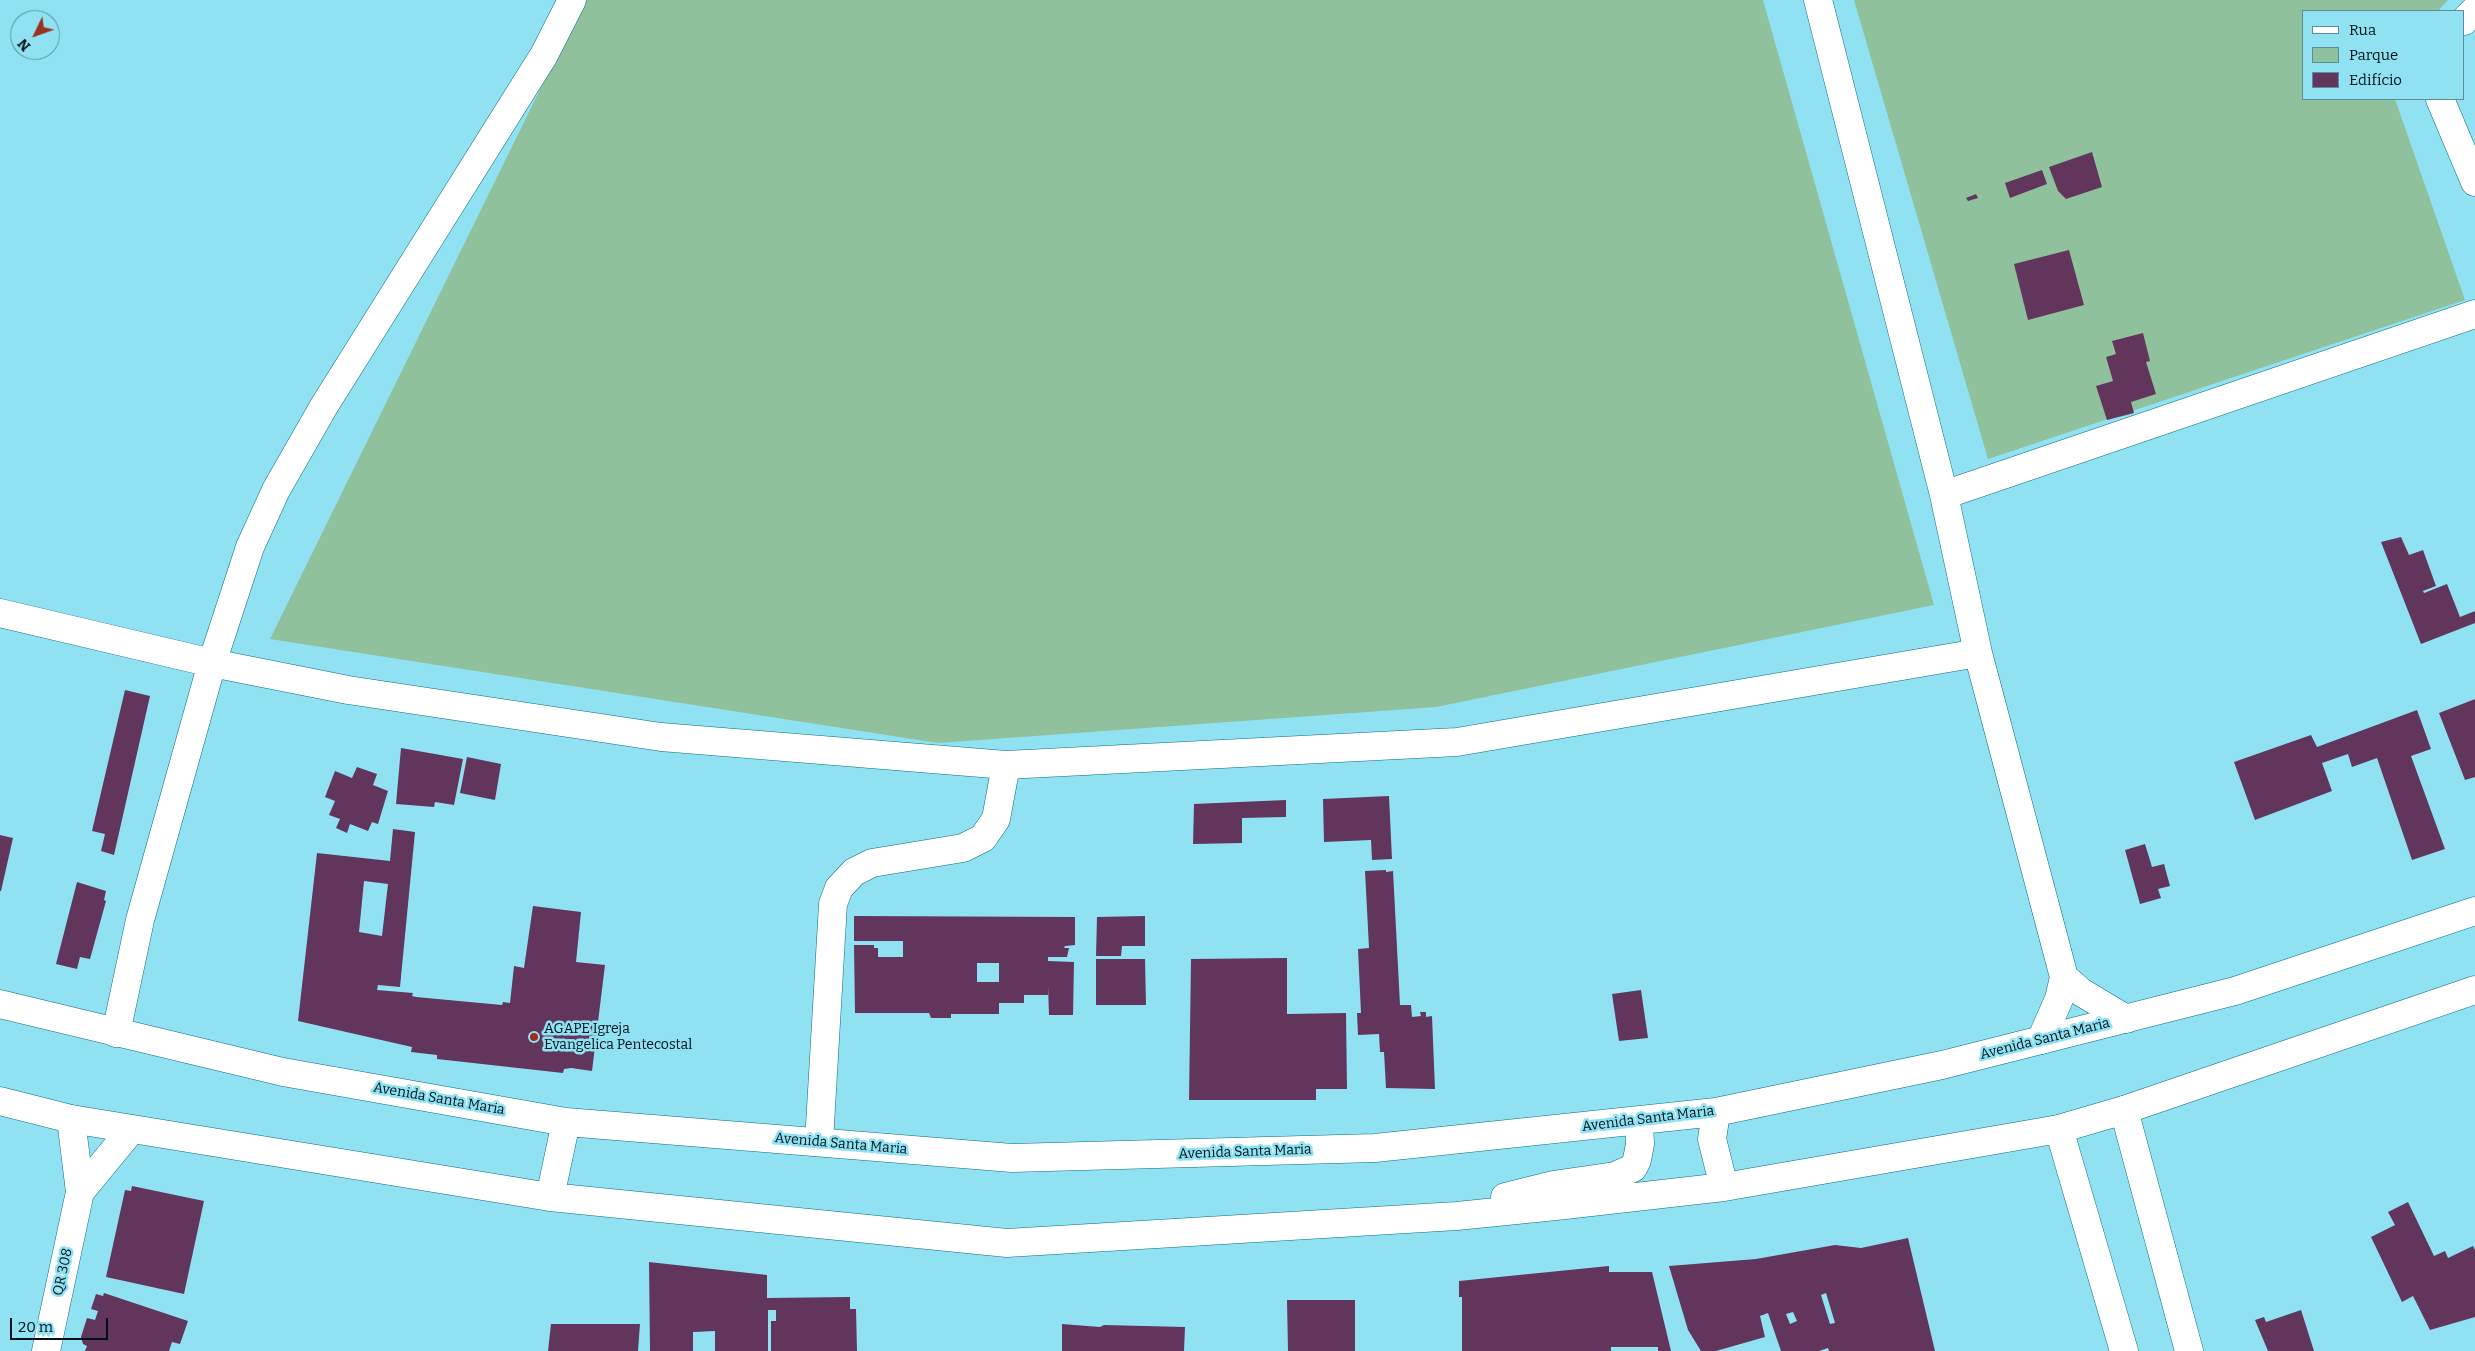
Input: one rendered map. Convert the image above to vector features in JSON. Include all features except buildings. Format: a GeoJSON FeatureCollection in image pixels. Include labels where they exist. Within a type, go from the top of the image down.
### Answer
{"type":"FeatureCollection","features":[{"type":"Feature","properties":{"kind":"street"},"geometry":{"type":"LineString","coordinates":[[116,1033],[140,920],[212,663],[250,547],[276,490],[324,406],[544,55],[572,0]]}},
{"type":"Feature","properties":{"kind":"street"},"geometry":{"type":"LineString","coordinates":[[1818,0],[1944,495],[1978,653],[2064,977],[2059,999],[2041,1040]]}},
{"type":"Feature","properties":{"kind":"street"},"geometry":{"type":"LineString","coordinates":[[2465,20],[2475,10]]}},
{"type":"Feature","properties":{"kind":"street"},"geometry":{"type":"LineString","coordinates":[[2440,100],[2475,182]]}},
{"type":"Feature","properties":{"kind":"street"},"geometry":{"type":"LineString","coordinates":[[1944,495],[2475,314]]}},
{"type":"Feature","properties":{"kind":"street"},"geometry":{"type":"LineString","coordinates":[[0,613],[212,663],[348,690],[661,737],[1006,765],[1457,742],[1978,653]]}},
{"type":"Feature","properties":{"kind":"street"},"geometry":{"type":"LineString","coordinates":[[819,1142],[833,904],[839,888],[854,872],[872,863],[963,848],[983,838],[996,819],[1006,765]]}},
{"type":"Feature","properties":{"kind":"street","name":"Avenida Santa Maria"},"geometry":{"type":"LineString","coordinates":[[0,1004],[283,1072],[566,1122],[1012,1158],[1375,1148],[1639,1122],[1716,1112],[1942,1065],[2235,991],[2475,911]]}},
{"type":"Feature","properties":{"kind":"street"},"geometry":{"type":"LineString","coordinates":[[2064,977],[2081,992],[2126,1019]]}},
{"type":"Feature","properties":{"kind":"street"},"geometry":{"type":"LineString","coordinates":[[0,1101],[71,1119],[131,1130],[550,1197],[1007,1242],[1457,1216],[1724,1186],[2059,1129],[2124,1110],[2475,990]]}},
{"type":"Feature","properties":{"kind":"street"},"geometry":{"type":"LineString","coordinates":[[2124,1110],[2189,1351]]}},
{"type":"Feature","properties":{"kind":"street"},"geometry":{"type":"LineString","coordinates":[[1716,1112],[1712,1139],[1724,1186]]}},
{"type":"Feature","properties":{"kind":"street","name":"QR 308"},"geometry":{"type":"LineString","coordinates":[[46,1351],[80,1192],[71,1119]]}},
{"type":"Feature","properties":{"kind":"street"},"geometry":{"type":"LineString","coordinates":[[550,1197],[566,1122]]}},
{"type":"Feature","properties":{"kind":"street"},"geometry":{"type":"LineString","coordinates":[[1457,1216],[1503,1197],[1553,1185],[1615,1176],[1633,1168],[1638,1160],[1640,1144],[1639,1122]]}},
{"type":"Feature","properties":{"kind":"street"},"geometry":{"type":"LineString","coordinates":[[2059,1129],[2124,1351]]}},
{"type":"Feature","properties":{"kind":"street","name":"QR 308"},"geometry":{"type":"LineString","coordinates":[[80,1192],[131,1130]]}},
{"type":"Feature","properties":{"kind":"green space"},"geometry":{"type":"Polygon","coordinates":[[[576,0],[1763,0],[1934,605],[1436,707],[938,743],[270,639],[557,55],[576,0]]]}},
{"type":"Feature","properties":{"kind":"green space"},"geometry":{"type":"Polygon","coordinates":[[[1854,0],[2448,0],[2439,10],[2302,10],[2302,100],[2395,100],[2465,300],[1988,459],[1854,0]]]}},
{"type":"Feature","properties":{"kind":"place","name":"AGAPE Igreja Evangelica Pentecostal"},"geometry":{"type":"Point","coordinates":[534,1037]}}]}
